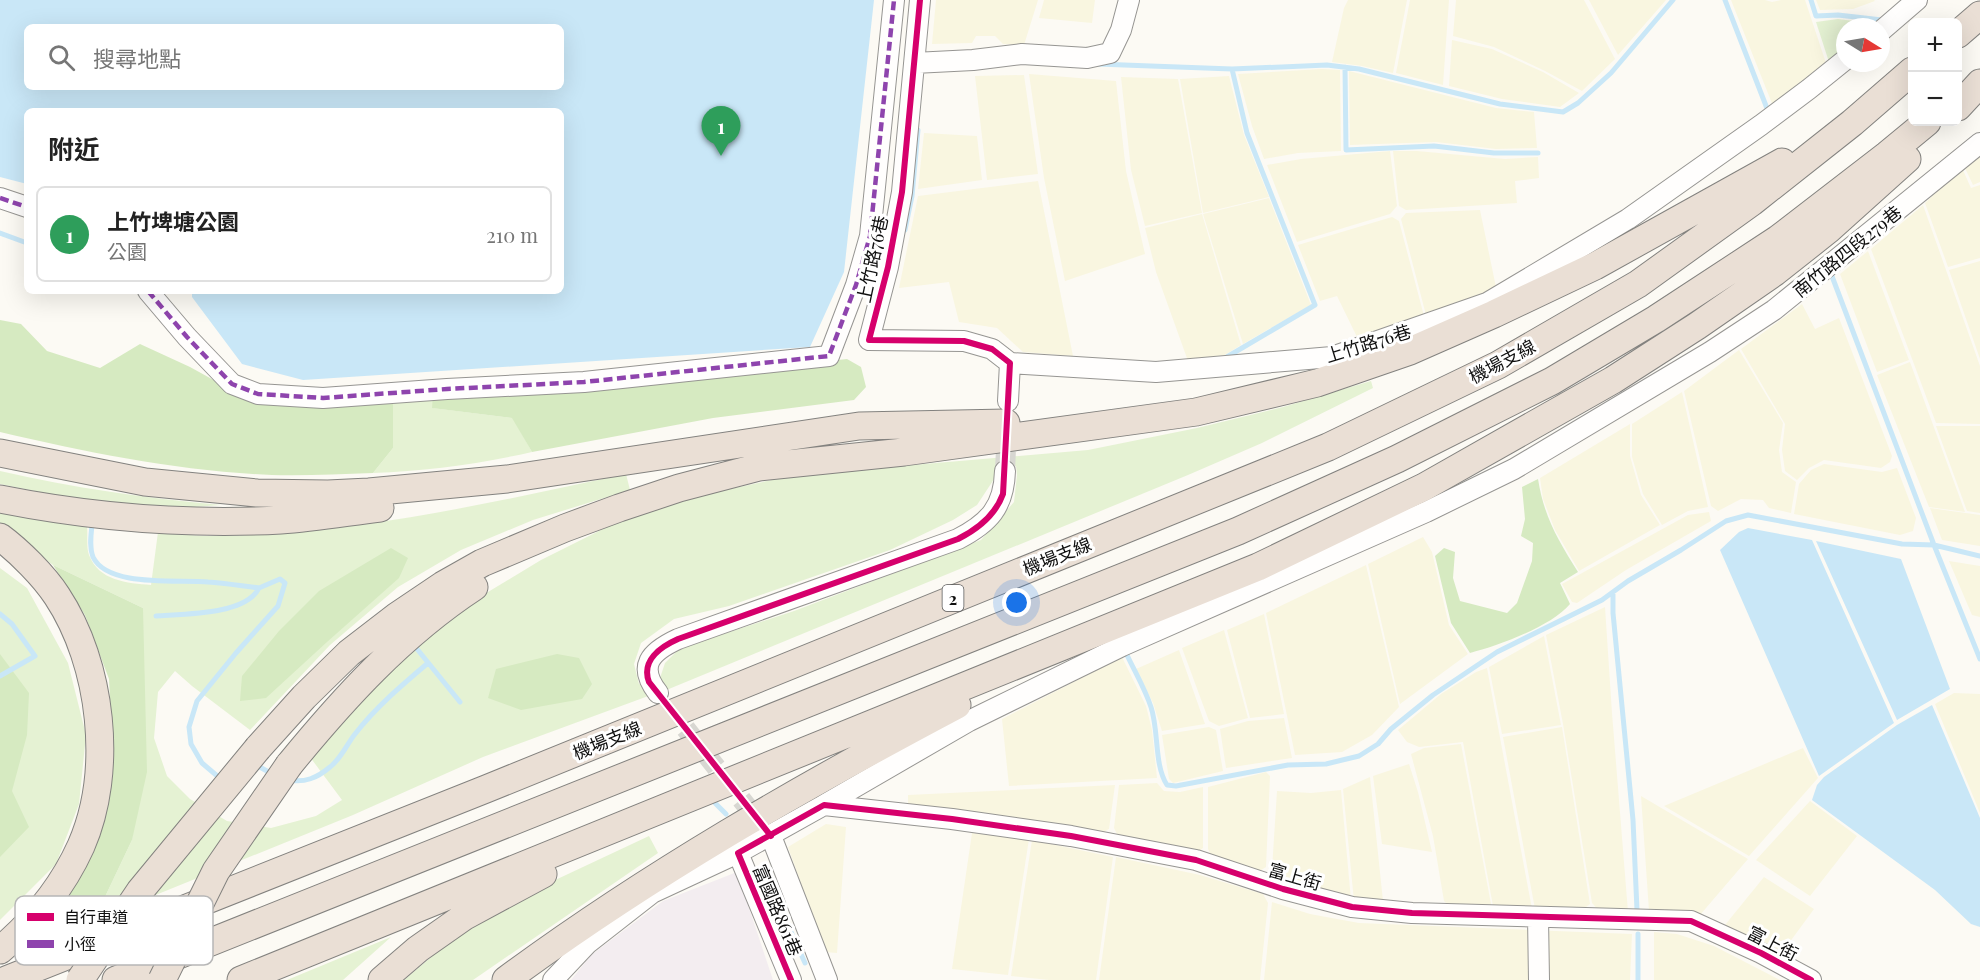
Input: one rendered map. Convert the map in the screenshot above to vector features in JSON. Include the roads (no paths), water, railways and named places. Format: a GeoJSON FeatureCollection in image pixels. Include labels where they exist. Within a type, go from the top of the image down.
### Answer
{"type":"FeatureCollection","features":[{"type":"Feature","properties":{"kind":"highway"},"geometry":{"type":"LineString","coordinates":[[1962,31],[1980,15]]}},
{"type":"Feature","properties":{"kind":"highway","name":"機場支線"},"geometry":{"type":"LineString","coordinates":[[213,898],[475,794],[1328,447],[1498,365],[1638,284],[1752,202],[1911,72]]}},
{"type":"Feature","properties":{"kind":"highway"},"geometry":{"type":"LineString","coordinates":[[1962,93],[1980,77]]}},
{"type":"Feature","properties":{"kind":"highway"},"geometry":{"type":"LineString","coordinates":[[1962,103],[1980,83]]}},
{"type":"Feature","properties":{"kind":"highway"},"geometry":{"type":"LineString","coordinates":[[137,896],[258,748],[304,697],[349,653],[397,616],[443,585],[482,563],[619,508],[679,488],[759,467],[904,452],[1196,412],[1317,383],[1410,351],[1595,266],[1851,123]]}},
{"type":"Feature","properties":{"kind":"highway"},"geometry":{"type":"LineString","coordinates":[[213,941],[1238,531],[1398,459],[1552,381],[1656,319],[1778,239],[1922,126]]}},
{"type":"Feature","properties":{"kind":"highway"},"geometry":{"type":"LineString","coordinates":[[241,980],[1258,567],[1424,487],[1613,380],[1697,326],[1784,265],[1828,230],[1891,174],[1940,126]]}},
{"type":"Feature","properties":{"kind":"highway"},"geometry":{"type":"LineString","coordinates":[[0,453],[145,482],[257,493],[369,492],[507,479],[859,426],[1124,421]]}},
{"type":"Feature","properties":{"kind":"highway"},"geometry":{"type":"LineString","coordinates":[[0,499],[52,509],[131,519],[203,522],[283,520],[408,504],[507,479]]}},
{"type":"Feature","properties":{"kind":"highway"},"geometry":{"type":"LineString","coordinates":[[204,896],[216,871],[289,765],[336,708],[389,654],[446,605],[565,528]]}},
{"type":"Feature","properties":{"kind":"highway"},"geometry":{"type":"LineString","coordinates":[[0,537],[33,567],[57,595],[73,625],[95,696],[100,749],[94,801],[81,846],[51,896]]}},
{"type":"Feature","properties":{"kind":"highway"},"geometry":{"type":"LineString","coordinates":[[506,980],[571,933],[686,858],[847,765],[1094,633]]}},
{"type":"Feature","properties":{"kind":"highway"},"geometry":{"type":"LineString","coordinates":[[381,980],[418,949],[465,916],[694,796]]}},
{"type":"Feature","properties":{"kind":"highway"},"geometry":{"type":"LineString","coordinates":[[0,950],[15,937]]}},
{"type":"Feature","properties":{"kind":"highway","name":"機場支線"},"geometry":{"type":"LineString","coordinates":[[6,980],[44,965]]}},
{"type":"Feature","properties":{"kind":"highway"},"geometry":{"type":"LineString","coordinates":[[80,980],[90,965]]}},
{"type":"Feature","properties":{"kind":"highway"},"geometry":{"type":"LineString","coordinates":[[116,980],[153,965]]}},
{"type":"Feature","properties":{"kind":"highway"},"geometry":{"type":"LineString","coordinates":[[162,980],[169,965]]}},
{"type":"Feature","properties":{"kind":"street"},"geometry":{"type":"LineString","coordinates":[[151,294],[187,337],[232,384],[258,394],[323,398],[584,382],[829,356],[856,285],[870,236],[894,0]]}},
{"type":"Feature","properties":{"kind":"street","name":"上竹路76巷"},"geometry":{"type":"LineString","coordinates":[[920,0],[902,192],[888,267],[869,340],[964,341],[992,349],[1010,363],[1156,372],[1332,357],[1487,303],[1628,219],[1761,125],[1836,67]]}},
{"type":"Feature","properties":{"kind":"street"},"geometry":{"type":"LineString","coordinates":[[914,63],[973,60],[1022,54],[1087,58],[1110,53],[1121,30],[1129,0]]}},
{"type":"Feature","properties":{"kind":"street"},"geometry":{"type":"LineString","coordinates":[[1890,23],[1917,0]]}},
{"type":"Feature","properties":{"kind":"street","name":"南竹路四段279巷"},"geometry":{"type":"LineString","coordinates":[[824,805],[969,721],[1112,651],[1425,512],[1514,469],[1710,352],[1774,310],[1980,143]]}},
{"type":"Feature","properties":{"kind":"street"},"geometry":{"type":"LineString","coordinates":[[0,198],[24,206]]}},
{"type":"Feature","properties":{"kind":"street"},"geometry":{"type":"LineString","coordinates":[[1008,400],[1010,363]]}},
{"type":"Feature","properties":{"kind":"street"},"geometry":{"type":"LineString","coordinates":[[658,693],[649,682],[646,669],[663,647],[678,639],[972,532],[992,515],[999,505],[1003,494],[1005,471]]}},
{"type":"Feature","properties":{"kind":"street"},"geometry":{"type":"LineString","coordinates":[[791,980],[825,974],[771,836],[824,805]]}},
{"type":"Feature","properties":{"kind":"street","name":"富上街"},"geometry":{"type":"LineString","coordinates":[[824,805],[1060,834],[1196,860],[1282,890],[1352,907],[1412,913],[1691,921],[1761,953],[1811,980]]}},
{"type":"Feature","properties":{"kind":"street","name":"富國路861巷"},"geometry":{"type":"LineString","coordinates":[[771,836],[738,853],[791,980]]}},
{"type":"Feature","properties":{"kind":"street"},"geometry":{"type":"LineString","coordinates":[[553,980],[588,943],[652,893],[738,853]]}},
{"type":"Feature","properties":{"kind":"street"},"geometry":{"type":"LineString","coordinates":[[1538,917],[1539,980]]}},
{"type":"Feature","properties":{"kind":"water"},"geometry":{"type":"Polygon","coordinates":[[[0,0],[874,0],[844,272],[810,347],[303,380],[242,364],[192,297],[192,294],[564,294],[564,108],[24,108],[24,183],[0,177],[0,0]]]}},
{"type":"Feature","properties":{"kind":"water"},"geometry":{"type":"Polygon","coordinates":[[[1748,528],[1812,540],[1894,723],[1819,776],[1720,550],[1739,532],[1748,528]]]}},
{"type":"Feature","properties":{"kind":"water"},"geometry":{"type":"Polygon","coordinates":[[[1816,541],[1901,559],[1950,689],[1897,720],[1816,541]]]}},
{"type":"Feature","properties":{"kind":"water"},"geometry":{"type":"Polygon","coordinates":[[[1932,705],[1980,818],[1980,927],[1971,924],[1935,890],[1812,800],[1817,785],[1824,777],[1897,725],[1932,705]]]}},
{"type":"Feature","properties":{"kind":"waterway"},"geometry":{"type":"LineString","coordinates":[[1097,64],[1232,69],[1327,65],[1359,69],[1500,104],[1563,112],[1578,103],[1611,73],[1673,0]]}},
{"type":"Feature","properties":{"kind":"waterway"},"geometry":{"type":"LineString","coordinates":[[1725,0],[1768,111]]}},
{"type":"Feature","properties":{"kind":"waterway"},"geometry":{"type":"LineString","coordinates":[[1811,0],[1816,16],[1838,15],[1864,18]]}},
{"type":"Feature","properties":{"kind":"waterway"},"geometry":{"type":"LineString","coordinates":[[1345,67],[1346,150],[1434,146],[1494,153],[1538,153]]}},
{"type":"Feature","properties":{"kind":"waterway"},"geometry":{"type":"LineString","coordinates":[[1225,358],[1315,305],[1247,133],[1232,69]]}},
{"type":"Feature","properties":{"kind":"waterway"},"geometry":{"type":"LineString","coordinates":[[905,230],[912,196],[918,130]]}},
{"type":"Feature","properties":{"kind":"waterway"},"geometry":{"type":"LineString","coordinates":[[0,233],[24,242]]}},
{"type":"Feature","properties":{"kind":"waterway"},"geometry":{"type":"LineString","coordinates":[[1830,271],[1934,545],[1980,556]]}},
{"type":"Feature","properties":{"kind":"waterway"},"geometry":{"type":"LineString","coordinates":[[1127,655],[1151,707],[1160,768],[1167,785],[1176,786],[1288,765],[1326,764],[1359,756],[1378,744],[1391,729],[1433,695],[1497,652],[1602,600],[1628,581],[1726,521],[1748,515],[1902,544],[1934,545],[1980,659]]}},
{"type":"Feature","properties":{"kind":"waterway"},"geometry":{"type":"LineString","coordinates":[[92,525],[93,557],[101,567],[113,574],[145,580],[208,582],[259,588],[252,597],[228,608],[156,616]]}},
{"type":"Feature","properties":{"kind":"waterway"},"geometry":{"type":"LineString","coordinates":[[222,780],[202,763],[191,744],[189,727],[197,701],[278,606],[285,583],[280,579],[259,588]]}},
{"type":"Feature","properties":{"kind":"waterway"},"geometry":{"type":"LineString","coordinates":[[1613,592],[1613,613],[1633,820],[1637,910]]}},
{"type":"Feature","properties":{"kind":"waterway"},"geometry":{"type":"LineString","coordinates":[[0,614],[12,624],[35,656],[0,676]]}},
{"type":"Feature","properties":{"kind":"waterway"},"geometry":{"type":"LineString","coordinates":[[413,644],[460,702]]}},
{"type":"Feature","properties":{"kind":"waterway"},"geometry":{"type":"LineString","coordinates":[[288,780],[310,779],[330,767],[372,715],[428,663]]}},
{"type":"Feature","properties":{"kind":"waterway"},"geometry":{"type":"LineString","coordinates":[[256,769],[258,766],[274,775]]}},
{"type":"Feature","properties":{"kind":"waterway"},"geometry":{"type":"LineString","coordinates":[[715,803],[726,814]]}},
{"type":"Feature","properties":{"kind":"waterway"},"geometry":{"type":"LineString","coordinates":[[764,872],[805,963]]}},
{"type":"Feature","properties":{"kind":"waterway"},"geometry":{"type":"LineString","coordinates":[[1638,934],[1638,980]]}},
{"type":"Feature","properties":{"kind":"tunnel"},"geometry":{"type":"LineString","coordinates":[[1005,471],[1007,427]]}},
{"type":"Feature","properties":{"kind":"tunnel"},"geometry":{"type":"LineString","coordinates":[[667,705],[764,828]]}},
{"type":"Feature","properties":{"kind":"place","name":"上竹埤塘公園"},"geometry":{"type":"Point","coordinates":[721,156]}}]}
